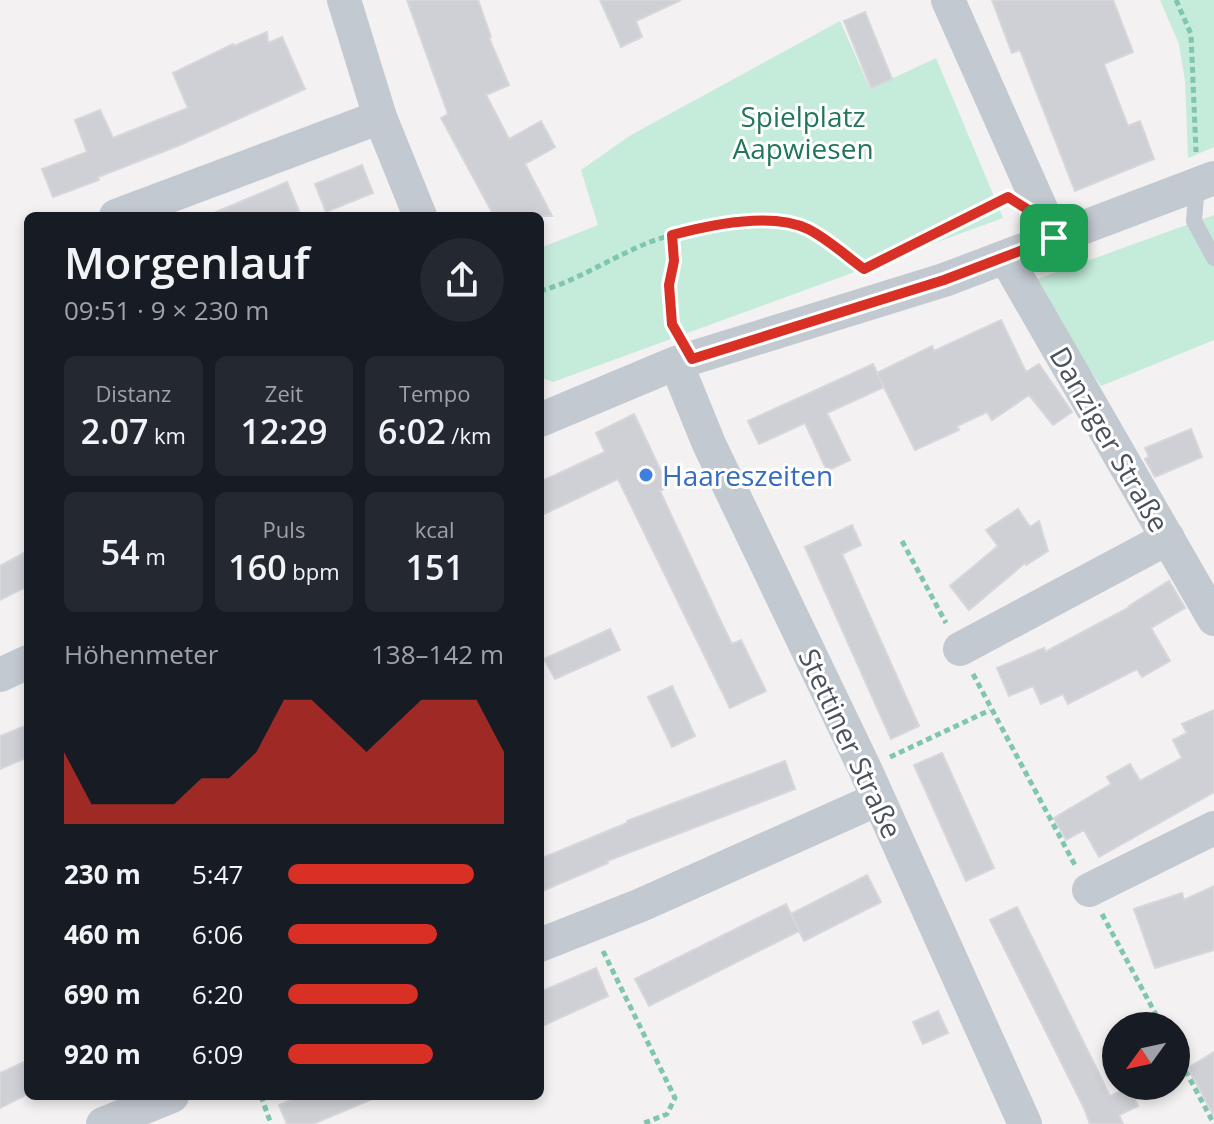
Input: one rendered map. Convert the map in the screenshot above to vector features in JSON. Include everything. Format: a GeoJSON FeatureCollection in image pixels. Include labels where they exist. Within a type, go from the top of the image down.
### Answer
{"type":"FeatureCollection","features":[{"type":"Feature","properties":{"kind":"street"},"geometry":{"type":"LineString","coordinates":[[344,0],[380,117],[418,212]]}},
{"type":"Feature","properties":{"kind":"street"},"geometry":{"type":"LineString","coordinates":[[948,0],[1050,230]]}},
{"type":"Feature","properties":{"kind":"street"},"geometry":{"type":"LineString","coordinates":[[127,212],[380,117]]}},
{"type":"Feature","properties":{"kind":"street"},"geometry":{"type":"LineString","coordinates":[[544,418],[684,361],[813,323],[1006,258],[1050,230],[1206,182]]}},
{"type":"Feature","properties":{"kind":"street","name":"Danziger Straße"},"geometry":{"type":"LineString","coordinates":[[1006,258],[1214,619]]}},
{"type":"Feature","properties":{"kind":"street","name":"Stettiner Straße"},"geometry":{"type":"LineString","coordinates":[[684,361],[709,444],[871,784],[1025,1124]]}},
{"type":"Feature","properties":{"kind":"street"},"geometry":{"type":"LineString","coordinates":[[960,649],[1168,538]]}},
{"type":"Feature","properties":{"kind":"street"},"geometry":{"type":"LineString","coordinates":[[544,943],[641,905],[871,784]]}},
{"type":"Feature","properties":{"kind":"street"},"geometry":{"type":"LineString","coordinates":[[1089,890],[1214,828]]}},
{"type":"Feature","properties":{"kind":"street"},"geometry":{"type":"LineString","coordinates":[[103,1124],[162,1100]]}},
{"type":"Feature","properties":{"kind":"lane"},"geometry":{"type":"LineString","coordinates":[[1206,182],[1194,221],[1214,258]]}},
{"type":"Feature","properties":{"kind":"path"},"geometry":{"type":"LineString","coordinates":[[1176,0],[1191,34],[1206,182]]}},
{"type":"Feature","properties":{"kind":"path"},"geometry":{"type":"LineString","coordinates":[[544,290],[566,283],[645,242],[743,220],[806,228],[864,269],[1008,197],[1050,230]]}},
{"type":"Feature","properties":{"kind":"path"},"geometry":{"type":"LineString","coordinates":[[672,235],[674,261],[669,285],[672,324],[684,361]]}},
{"type":"Feature","properties":{"kind":"path"},"geometry":{"type":"LineString","coordinates":[[902,541],[1154,1012]]}},
{"type":"Feature","properties":{"kind":"path"},"geometry":{"type":"LineString","coordinates":[[871,784],[990,710]]}},
{"type":"Feature","properties":{"kind":"path"},"geometry":{"type":"LineString","coordinates":[[590,925],[675,1098],[667,1114],[642,1124]]}},
{"type":"Feature","properties":{"kind":"path"},"geometry":{"type":"LineString","coordinates":[[1190,1079],[1214,1124]]}},
{"type":"Feature","properties":{"kind":"path"},"geometry":{"type":"LineString","coordinates":[[262,1100],[271,1124]]}},
{"type":"Feature","properties":{"kind":"green space"},"geometry":{"type":"Polygon","coordinates":[[[1160,0],[1214,0],[1214,147],[1188,158],[1185,81],[1179,44],[1160,0]]]}},
{"type":"Feature","properties":{"kind":"green space","name":"Spielplatz Aapwiesen"},"geometry":{"type":"Polygon","coordinates":[[[840,21],[870,89],[936,58],[1003,218],[553,382],[544,379],[544,246],[598,225],[581,170],[631,135],[840,21]]]}},
{"type":"Feature","properties":{"kind":"green space"},"geometry":{"type":"Polygon","coordinates":[[[1214,215],[1214,340],[1101,386],[1029,282],[1214,215]]]}},
{"type":"Feature","properties":{"kind":"building"},"geometry":{"type":"Polygon","coordinates":[[[407,0],[478,0],[489,38],[509,85],[486,95],[509,139],[541,121],[555,147],[525,164],[552,216],[544,216],[544,212],[492,212],[441,118],[448,114],[407,0]]]}},
{"type":"Feature","properties":{"kind":"building"},"geometry":{"type":"Polygon","coordinates":[[[600,0],[681,0],[636,21],[642,37],[621,47],[600,0]]]}},
{"type":"Feature","properties":{"kind":"building"},"geometry":{"type":"Polygon","coordinates":[[[992,0],[1113,0],[1133,52],[1104,64],[1128,126],[1140,121],[1154,159],[1075,191],[1020,50],[1012,53],[992,0]]]}},
{"type":"Feature","properties":{"kind":"building"},"geometry":{"type":"Polygon","coordinates":[[[865,12],[892,79],[871,88],[844,21],[865,12]]]}},
{"type":"Feature","properties":{"kind":"building"},"geometry":{"type":"Polygon","coordinates":[[[267,32],[268,43],[282,37],[305,89],[180,145],[98,177],[99,180],[53,197],[42,169],[87,152],[75,120],[100,110],[113,138],[188,108],[173,73],[233,44],[267,32]]]}},
{"type":"Feature","properties":{"kind":"building"},"geometry":{"type":"Polygon","coordinates":[[[362,165],[373,193],[326,212],[315,184],[362,165]]]}},
{"type":"Feature","properties":{"kind":"building"},"geometry":{"type":"Polygon","coordinates":[[[287,182],[299,211],[296,212],[216,212],[287,182]]]}},
{"type":"Feature","properties":{"kind":"building"},"geometry":{"type":"Polygon","coordinates":[[[1001,320],[1026,372],[1039,364],[1072,412],[1053,425],[1029,395],[992,420],[987,412],[957,426],[959,430],[915,450],[877,373],[932,346],[934,351],[1001,320]]]}},
{"type":"Feature","properties":{"kind":"building"},"geometry":{"type":"Polygon","coordinates":[[[873,364],[884,387],[827,413],[850,460],[827,471],[805,423],[759,444],[748,421],[873,364]]]}},
{"type":"Feature","properties":{"kind":"building"},"geometry":{"type":"Polygon","coordinates":[[[634,414],[668,486],[660,491],[722,624],[732,644],[741,640],[766,691],[730,708],[618,479],[544,514],[544,480],[605,452],[596,433],[634,414]]]}},
{"type":"Feature","properties":{"kind":"building"},"geometry":{"type":"Polygon","coordinates":[[[1191,429],[1202,457],[1155,477],[1145,459],[1149,457],[1145,448],[1191,429]]]}},
{"type":"Feature","properties":{"kind":"building"},"geometry":{"type":"Polygon","coordinates":[[[1018,509],[1030,527],[1039,521],[1048,551],[1025,563],[969,610],[950,586],[998,546],[986,530],[1018,509]]]}},
{"type":"Feature","properties":{"kind":"building"},"geometry":{"type":"Polygon","coordinates":[[[852,525],[861,545],[842,554],[919,726],[891,739],[805,547],[852,525]]]}},
{"type":"Feature","properties":{"kind":"building"},"geometry":{"type":"Polygon","coordinates":[[[24,553],[24,588],[0,600],[0,566],[24,553]]]}},
{"type":"Feature","properties":{"kind":"building"},"geometry":{"type":"Polygon","coordinates":[[[1169,581],[1185,608],[1151,628],[1170,661],[1142,677],[1137,669],[1068,704],[1063,694],[1041,704],[1033,686],[1009,696],[997,668],[1044,648],[1045,652],[1130,607],[1169,581]]]}},
{"type":"Feature","properties":{"kind":"building"},"geometry":{"type":"Polygon","coordinates":[[[610,629],[620,650],[555,679],[544,659],[610,629]]]}},
{"type":"Feature","properties":{"kind":"building"},"geometry":{"type":"Polygon","coordinates":[[[672,686],[695,736],[672,747],[648,697],[672,686]]]}},
{"type":"Feature","properties":{"kind":"building"},"geometry":{"type":"Polygon","coordinates":[[[1214,710],[1214,792],[1099,857],[1084,830],[1066,840],[1054,818],[1111,784],[1107,777],[1130,764],[1140,781],[1182,758],[1173,740],[1187,733],[1182,724],[1214,710]]]}},
{"type":"Feature","properties":{"kind":"building"},"geometry":{"type":"Polygon","coordinates":[[[24,727],[24,759],[0,769],[0,736],[24,727]]]}},
{"type":"Feature","properties":{"kind":"building"},"geometry":{"type":"Polygon","coordinates":[[[942,753],[994,868],[966,881],[914,765],[942,753]]]}},
{"type":"Feature","properties":{"kind":"building"},"geometry":{"type":"Polygon","coordinates":[[[785,761],[795,789],[607,861],[544,890],[544,857],[627,821],[785,761]]]}},
{"type":"Feature","properties":{"kind":"building"},"geometry":{"type":"Polygon","coordinates":[[[867,875],[881,902],[804,941],[791,914],[867,875]]]}},
{"type":"Feature","properties":{"kind":"building"},"geometry":{"type":"Polygon","coordinates":[[[1214,886],[1214,950],[1155,968],[1134,909],[1182,893],[1184,900],[1214,886]]]}},
{"type":"Feature","properties":{"kind":"building"},"geometry":{"type":"Polygon","coordinates":[[[786,904],[799,931],[649,1006],[635,979],[786,904]]]}},
{"type":"Feature","properties":{"kind":"building"},"geometry":{"type":"Polygon","coordinates":[[[1017,907],[1102,1080],[1102,1100],[1135,1100],[1138,1106],[1119,1115],[1123,1124],[1090,1124],[990,920],[1017,907]]]}},
{"type":"Feature","properties":{"kind":"building"},"geometry":{"type":"Polygon","coordinates":[[[596,968],[608,996],[544,1025],[544,990],[596,968]]]}},
{"type":"Feature","properties":{"kind":"building"},"geometry":{"type":"Polygon","coordinates":[[[938,1011],[948,1033],[923,1044],[913,1022],[938,1011]]]}},
{"type":"Feature","properties":{"kind":"building"},"geometry":{"type":"Polygon","coordinates":[[[1214,1052],[1214,1116],[1190,1072],[1190,1067],[1214,1052]]]}},
{"type":"Feature","properties":{"kind":"building"},"geometry":{"type":"Polygon","coordinates":[[[24,1062],[24,1096],[0,1108],[0,1073],[24,1062]]]}},
{"type":"Feature","properties":{"kind":"building"},"geometry":{"type":"Polygon","coordinates":[[[291,1100],[370,1100],[313,1124],[287,1124],[279,1105],[291,1100]]]}},
{"type":"Feature","properties":{"kind":"place","name":"Haareszeiten"},"geometry":{"type":"Point","coordinates":[646,475]}},
{"type":"Feature","properties":{"kind":"route"},"geometry":{"type":"LineString","coordinates":[[1008,197],[1046,221],[1054,238],[944,280],[692,359],[672,324],[669,285],[674,261],[672,235],[706,226],[743,220],[806,228],[864,269],[1008,197]]}}]}
